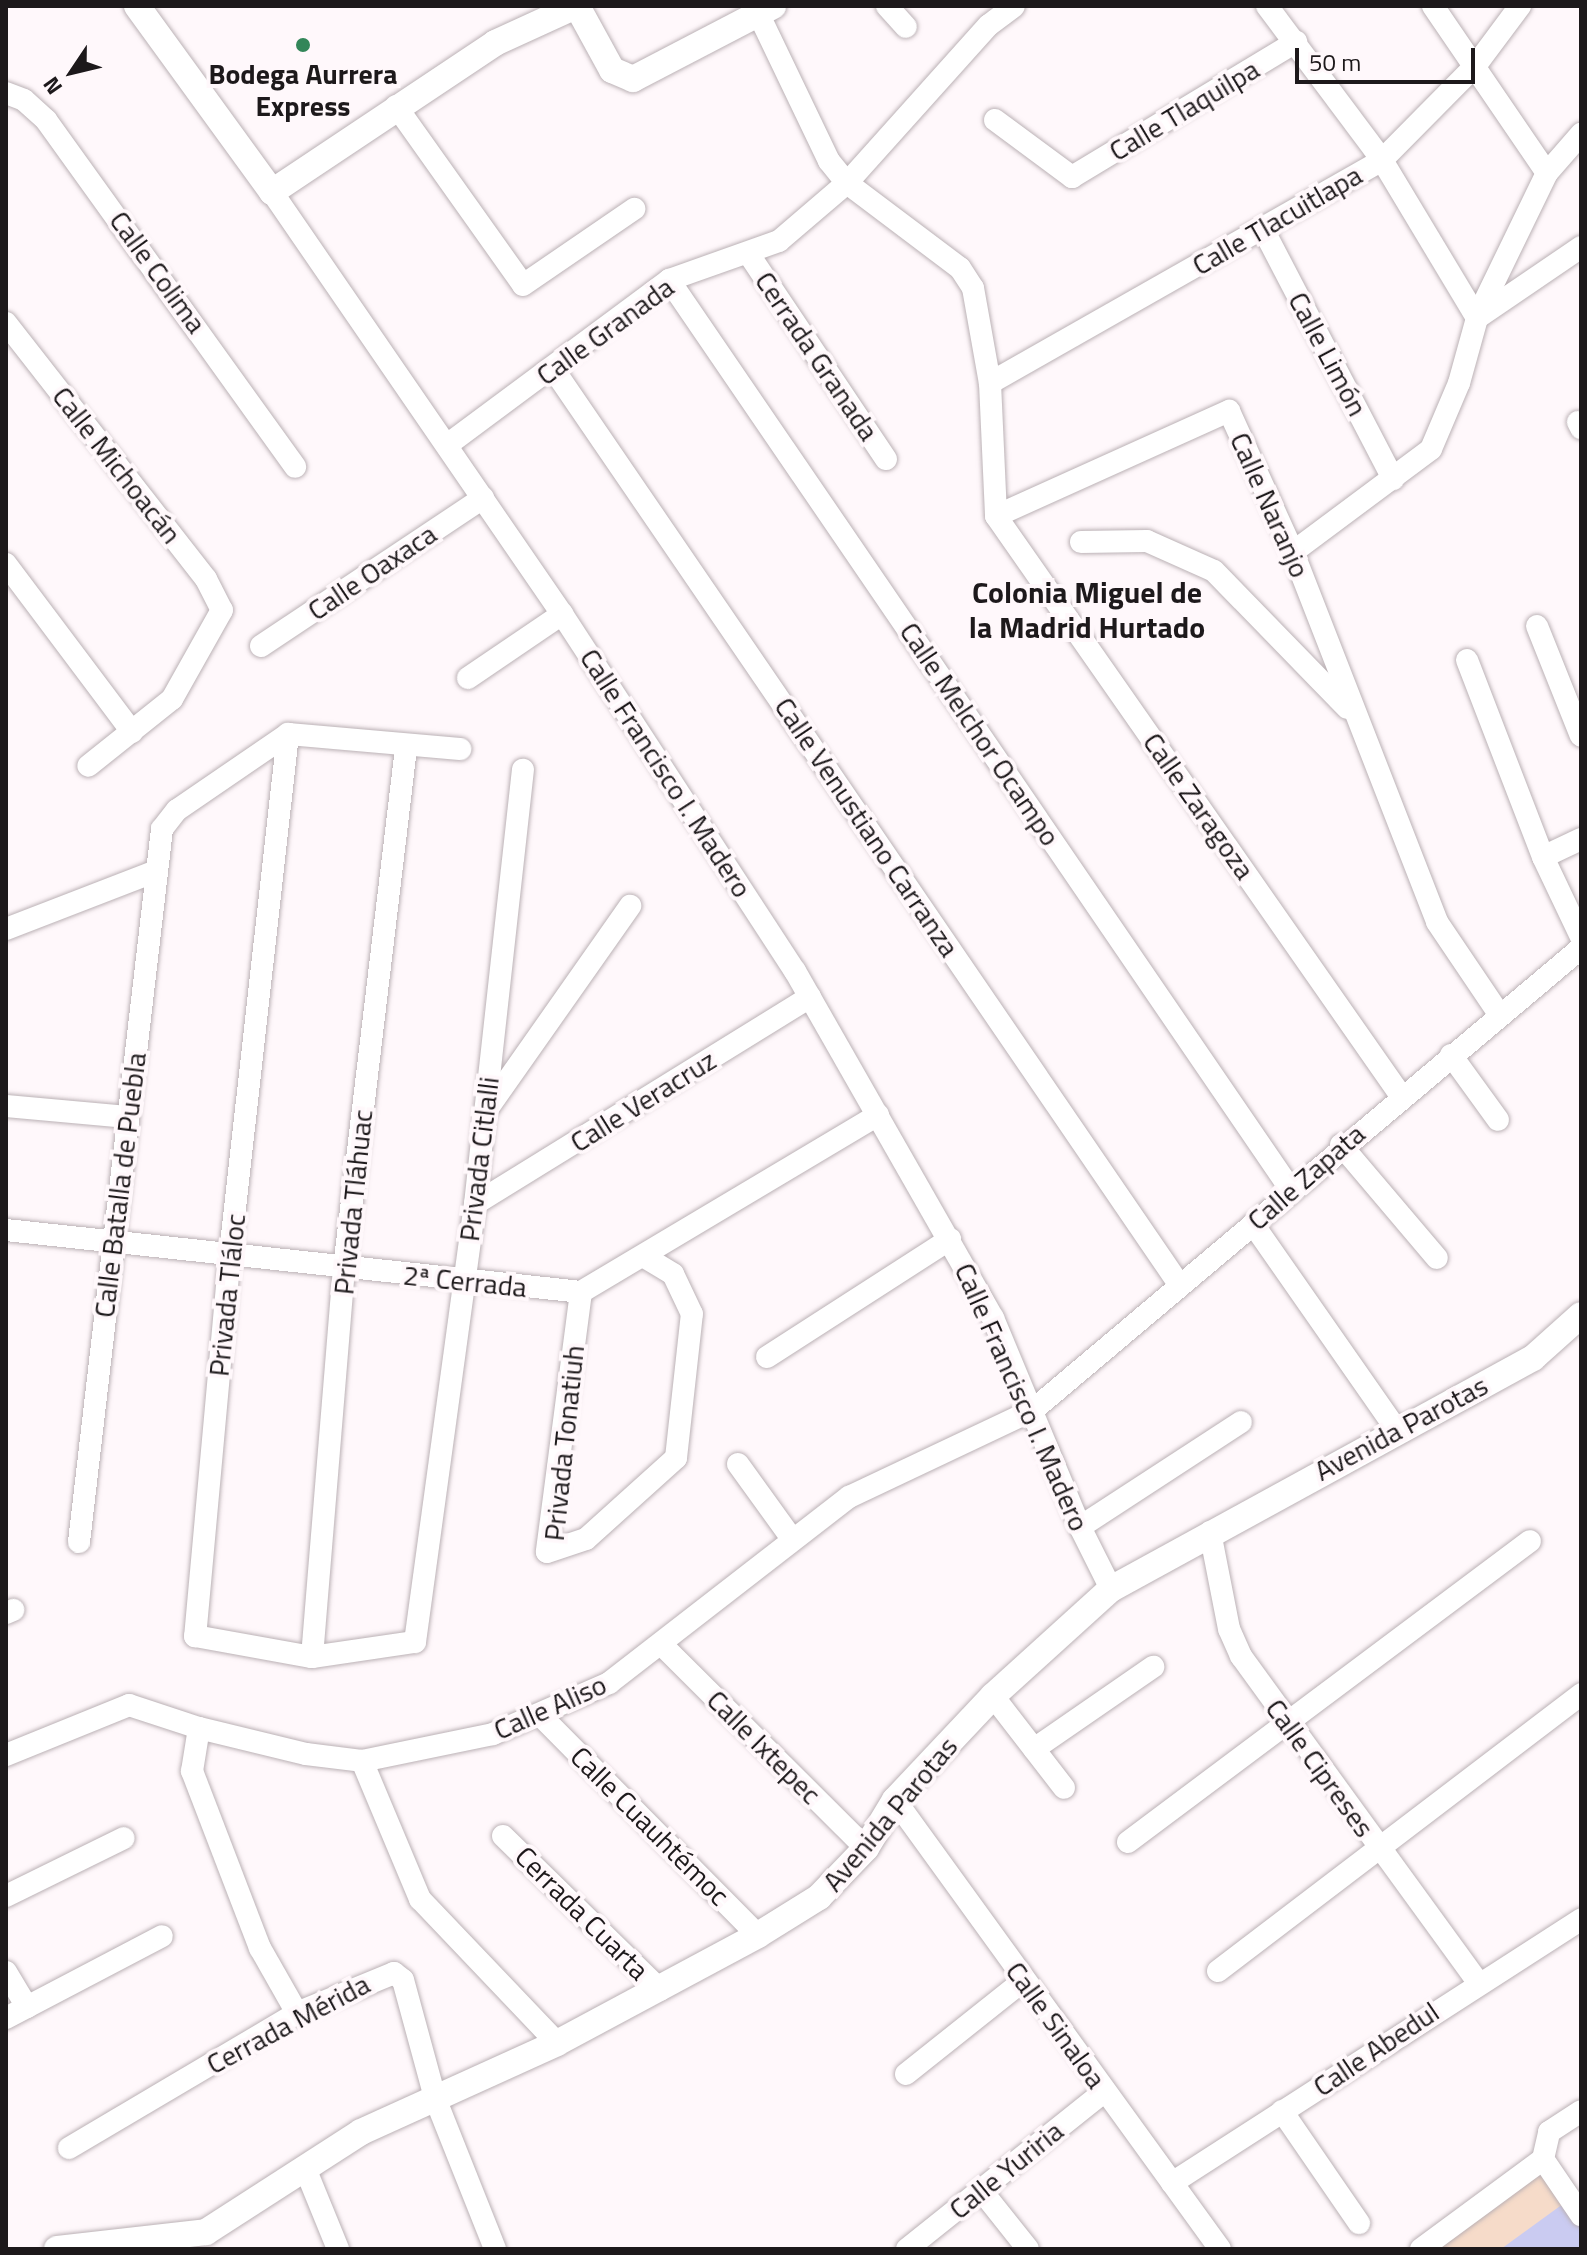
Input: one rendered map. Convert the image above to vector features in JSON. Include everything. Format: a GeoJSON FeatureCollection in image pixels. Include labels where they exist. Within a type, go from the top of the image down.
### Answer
{"type":"FeatureCollection","features":[{"type":"Feature","properties":{"kind":"street","name":"Calle Francisco I. Madero"},"geometry":{"type":"LineString","coordinates":[[137,6],[272,192],[562,614],[810,997],[950,1239],[1033,1410],[1080,1527],[1111,1589]]}},
{"type":"Feature","properties":{"kind":"street"},"geometry":{"type":"LineString","coordinates":[[272,192],[396,106],[495,43],[576,6],[612,70],[633,79],[766,11],[829,161],[847,183],[960,268],[973,288],[990,383],[996,516]]}},
{"type":"Feature","properties":{"kind":"street"},"geometry":{"type":"LineString","coordinates":[[887,6],[906,27]]}},
{"type":"Feature","properties":{"kind":"street","name":"Calle Granada"},"geometry":{"type":"LineString","coordinates":[[447,445],[554,370],[669,280],[779,241],[847,183],[989,25],[1014,6]]}},
{"type":"Feature","properties":{"kind":"street"},"geometry":{"type":"LineString","coordinates":[[1267,6],[1382,160],[1477,318]]}},
{"type":"Feature","properties":{"kind":"street"},"geometry":{"type":"LineString","coordinates":[[1433,6],[1547,173]]}},
{"type":"Feature","properties":{"kind":"street","name":"Calle Tlacuitlapa"},"geometry":{"type":"LineString","coordinates":[[990,383],[1382,160],[1476,65],[1520,6]]}},
{"type":"Feature","properties":{"kind":"street","name":"Calle Tlaquilpa"},"geometry":{"type":"LineString","coordinates":[[995,120],[1072,177],[1296,42]]}},
{"type":"Feature","properties":{"kind":"street","name":"Calle Colima"},"geometry":{"type":"LineString","coordinates":[[6,93],[24,100],[46,120],[295,467]]}},
{"type":"Feature","properties":{"kind":"street"},"geometry":{"type":"LineString","coordinates":[[396,106],[523,285],[634,209]]}},
{"type":"Feature","properties":{"kind":"street"},"geometry":{"type":"LineString","coordinates":[[1293,552],[1431,449],[1459,383],[1477,318],[1547,173],[1581,134]]}},
{"type":"Feature","properties":{"kind":"street","name":"Calle Limón"},"geometry":{"type":"LineString","coordinates":[[1263,229],[1393,479]]}},
{"type":"Feature","properties":{"kind":"street"},"geometry":{"type":"LineString","coordinates":[[1477,318],[1581,247]]}},
{"type":"Feature","properties":{"kind":"street","name":"Cerrada Granada"},"geometry":{"type":"LineString","coordinates":[[748,253],[886,459]]}},
{"type":"Feature","properties":{"kind":"street","name":"Calle Melchor Ocampo"},"geometry":{"type":"LineString","coordinates":[[669,280],[1291,1190]]}},
{"type":"Feature","properties":{"kind":"street","name":"Calle Michoacán"},"geometry":{"type":"LineString","coordinates":[[6,323],[206,579],[222,610],[172,699],[132,732]]}},
{"type":"Feature","properties":{"kind":"street","name":"Calle Venustiano Carranza"},"geometry":{"type":"LineString","coordinates":[[554,370],[1179,1284]]}},
{"type":"Feature","properties":{"kind":"street","name":"Calle Naranjo"},"geometry":{"type":"LineString","coordinates":[[996,516],[1229,411],[1293,552],[1352,714],[1437,922],[1499,1014]]}},
{"type":"Feature","properties":{"kind":"street","name":"Calle Oaxaca"},"geometry":{"type":"LineString","coordinates":[[261,646],[483,498]]}},
{"type":"Feature","properties":{"kind":"street","name":"Calle Zaragoza"},"geometry":{"type":"LineString","coordinates":[[996,516],[1401,1096]]}},
{"type":"Feature","properties":{"kind":"street"},"geometry":{"type":"LineString","coordinates":[[1081,542],[1147,541],[1214,571],[1352,714]]}},
{"type":"Feature","properties":{"kind":"street"},"geometry":{"type":"LineString","coordinates":[[6,564],[132,732],[88,766]]}},
{"type":"Feature","properties":{"kind":"street"},"geometry":{"type":"LineString","coordinates":[[468,678],[562,614]]}},
{"type":"Feature","properties":{"kind":"street"},"geometry":{"type":"LineString","coordinates":[[1537,626],[1581,736]]}},
{"type":"Feature","properties":{"kind":"street"},"geometry":{"type":"LineString","coordinates":[[1467,660],[1543,857],[1581,937]]}},
{"type":"Feature","properties":{"kind":"street"},"geometry":{"type":"LineString","coordinates":[[288,734],[406,748],[460,749]]}},
{"type":"Feature","properties":{"kind":"street","name":"Calle Batalla de Puebla"},"geometry":{"type":"LineString","coordinates":[[79,1542],[154,872],[162,829],[177,810],[288,734]]}},
{"type":"Feature","properties":{"kind":"street","name":"Privada Tláloc"},"geometry":{"type":"LineString","coordinates":[[288,734],[230,1253],[195,1636],[312,1657],[415,1642]]}},
{"type":"Feature","properties":{"kind":"street","name":"Privada Tláhuac"},"geometry":{"type":"LineString","coordinates":[[312,1657],[344,1268],[406,748]]}},
{"type":"Feature","properties":{"kind":"street","name":"Privada Citlalli"},"geometry":{"type":"LineString","coordinates":[[415,1642],[475,1204],[523,770]]}},
{"type":"Feature","properties":{"kind":"street"},"geometry":{"type":"LineString","coordinates":[[1543,857],[1581,839]]}},
{"type":"Feature","properties":{"kind":"street"},"geometry":{"type":"LineString","coordinates":[[6,929],[154,872]]}},
{"type":"Feature","properties":{"kind":"street"},"geometry":{"type":"LineString","coordinates":[[485,1113],[630,906]]}},
{"type":"Feature","properties":{"kind":"street","name":"Calle Zapata"},"geometry":{"type":"LineString","coordinates":[[1033,1410],[1253,1224],[1341,1145],[1581,948]]}},
{"type":"Feature","properties":{"kind":"street","name":"Calle Veracruz"},"geometry":{"type":"LineString","coordinates":[[475,1204],[810,997]]}},
{"type":"Feature","properties":{"kind":"street"},"geometry":{"type":"LineString","coordinates":[[1451,1055],[1498,1120]]}},
{"type":"Feature","properties":{"kind":"street"},"geometry":{"type":"LineString","coordinates":[[6,1106],[128,1117]]}},
{"type":"Feature","properties":{"kind":"street"},"geometry":{"type":"LineString","coordinates":[[581,1292],[645,1257],[878,1115]]}},
{"type":"Feature","properties":{"kind":"street"},"geometry":{"type":"LineString","coordinates":[[1341,1145],[1437,1258]]}},
{"type":"Feature","properties":{"kind":"street"},"geometry":{"type":"LineString","coordinates":[[1253,1224],[1396,1429]]}},
{"type":"Feature","properties":{"kind":"street","name":"2ª Cerrada"},"geometry":{"type":"LineString","coordinates":[[6,1230],[581,1292]]}},
{"type":"Feature","properties":{"kind":"street"},"geometry":{"type":"LineString","coordinates":[[767,1357],[950,1239]]}},
{"type":"Feature","properties":{"kind":"street","name":"Privada Tonatiuh"},"geometry":{"type":"LineString","coordinates":[[581,1292],[547,1552],[586,1539],[676,1458],[692,1314],[673,1274],[645,1257]]}},
{"type":"Feature","properties":{"kind":"street","name":"Avenida Parotas"},"geometry":{"type":"LineString","coordinates":[[72,2248],[176,2242],[206,2232],[361,2132],[557,2043],[758,1935],[819,1897],[866,1848],[895,1800],[993,1696],[1111,1589],[1396,1429],[1533,1358],[1581,1315]]}},
{"type":"Feature","properties":{"kind":"street","name":"Calle Aliso"},"geometry":{"type":"LineString","coordinates":[[6,1755],[129,1705],[199,1728],[306,1754],[362,1761],[493,1734],[541,1716],[609,1683],[663,1646],[792,1539],[849,1497],[1033,1410]]}},
{"type":"Feature","properties":{"kind":"street"},"geometry":{"type":"LineString","coordinates":[[1080,1527],[1241,1422]]}},
{"type":"Feature","properties":{"kind":"street"},"geometry":{"type":"LineString","coordinates":[[738,1464],[792,1539]]}},
{"type":"Feature","properties":{"kind":"street","name":"Calle Cipreses"},"geometry":{"type":"LineString","coordinates":[[1210,1532],[1229,1629],[1289,1725],[1477,1981]]}},
{"type":"Feature","properties":{"kind":"street"},"geometry":{"type":"LineString","coordinates":[[1128,1842],[1289,1725],[1530,1541]]}},
{"type":"Feature","properties":{"kind":"street","name":"Calle Ixtepec"},"geometry":{"type":"LineString","coordinates":[[663,1646],[866,1848]]}},
{"type":"Feature","properties":{"kind":"street"},"geometry":{"type":"LineString","coordinates":[[1034,1749],[1153,1667]]}},
{"type":"Feature","properties":{"kind":"street"},"geometry":{"type":"LineString","coordinates":[[1218,1971],[1581,1694]]}},
{"type":"Feature","properties":{"kind":"street"},"geometry":{"type":"LineString","coordinates":[[993,1696],[1064,1788]]}},
{"type":"Feature","properties":{"kind":"street","name":"Calle Cuauhtémoc"},"geometry":{"type":"LineString","coordinates":[[541,1716],[758,1935]]}},
{"type":"Feature","properties":{"kind":"street"},"geometry":{"type":"LineString","coordinates":[[199,1728],[192,1771],[260,1948],[297,2013]]}},
{"type":"Feature","properties":{"kind":"street"},"geometry":{"type":"LineString","coordinates":[[362,1761],[420,1899],[557,2043]]}},
{"type":"Feature","properties":{"kind":"street","name":"Calle Sinaloa"},"geometry":{"type":"LineString","coordinates":[[895,1800],[1023,1981],[1220,2249]]}},
{"type":"Feature","properties":{"kind":"street","name":"Cerrada Cuarta"},"geometry":{"type":"LineString","coordinates":[[503,1836],[660,1990]]}},
{"type":"Feature","properties":{"kind":"street"},"geometry":{"type":"LineString","coordinates":[[6,1896],[124,1838]]}},
{"type":"Feature","properties":{"kind":"street","name":"Calle Abedul"},"geometry":{"type":"LineString","coordinates":[[1172,2183],[1477,1981],[1581,1919]]}},
{"type":"Feature","properties":{"kind":"street"},"geometry":{"type":"LineString","coordinates":[[6,2018],[162,1936]]}},
{"type":"Feature","properties":{"kind":"street"},"geometry":{"type":"LineString","coordinates":[[6,1972],[27,2007]]}},
{"type":"Feature","properties":{"kind":"street","name":"Cerrada Mérida"},"geometry":{"type":"LineString","coordinates":[[69,2148],[297,2013],[394,1973],[403,1980],[435,2098]]}},
{"type":"Feature","properties":{"kind":"street"},"geometry":{"type":"LineString","coordinates":[[906,2074],[1023,1981]]}},
{"type":"Feature","properties":{"kind":"street","name":"Calle Yuriria"},"geometry":{"type":"LineString","coordinates":[[907,2249],[1105,2091]]}},
{"type":"Feature","properties":{"kind":"street"},"geometry":{"type":"LineString","coordinates":[[435,2098],[495,2249]]}},
{"type":"Feature","properties":{"kind":"street"},"geometry":{"type":"LineString","coordinates":[[1282,2111],[1359,2223]]}},
{"type":"Feature","properties":{"kind":"street"},"geometry":{"type":"LineString","coordinates":[[1421,2249],[1543,2159],[1549,2132],[1581,2111]]}},
{"type":"Feature","properties":{"kind":"street"},"geometry":{"type":"LineString","coordinates":[[1543,2159],[1581,2215]]}},
{"type":"Feature","properties":{"kind":"street"},"geometry":{"type":"LineString","coordinates":[[305,2168],[338,2249]]}},
{"type":"Feature","properties":{"kind":"street"},"geometry":{"type":"LineString","coordinates":[[981,2190],[1028,2249]]}},
{"type":"Feature","properties":{"kind":"shaded area"},"geometry":{"type":"Polygon","coordinates":[[[1541,2169],[1581,2218],[1581,2249],[1437,2249],[1541,2169]]]}},
{"type":"Feature","properties":{"kind":"water"},"geometry":{"type":"Polygon","coordinates":[[[1567,2201],[1581,2221],[1581,2249],[1501,2249],[1567,2201]]]}},
{"type":"Feature","properties":{"kind":"place","name":"Bodega Aurrera Express"},"geometry":{"type":"Point","coordinates":[303,45]}},
{"type":"Feature","properties":{"kind":"district","name":"Colonia Miguel de la Madrid Hurtado"},"geometry":{"type":"Point","coordinates":[1087,609]}}]}
